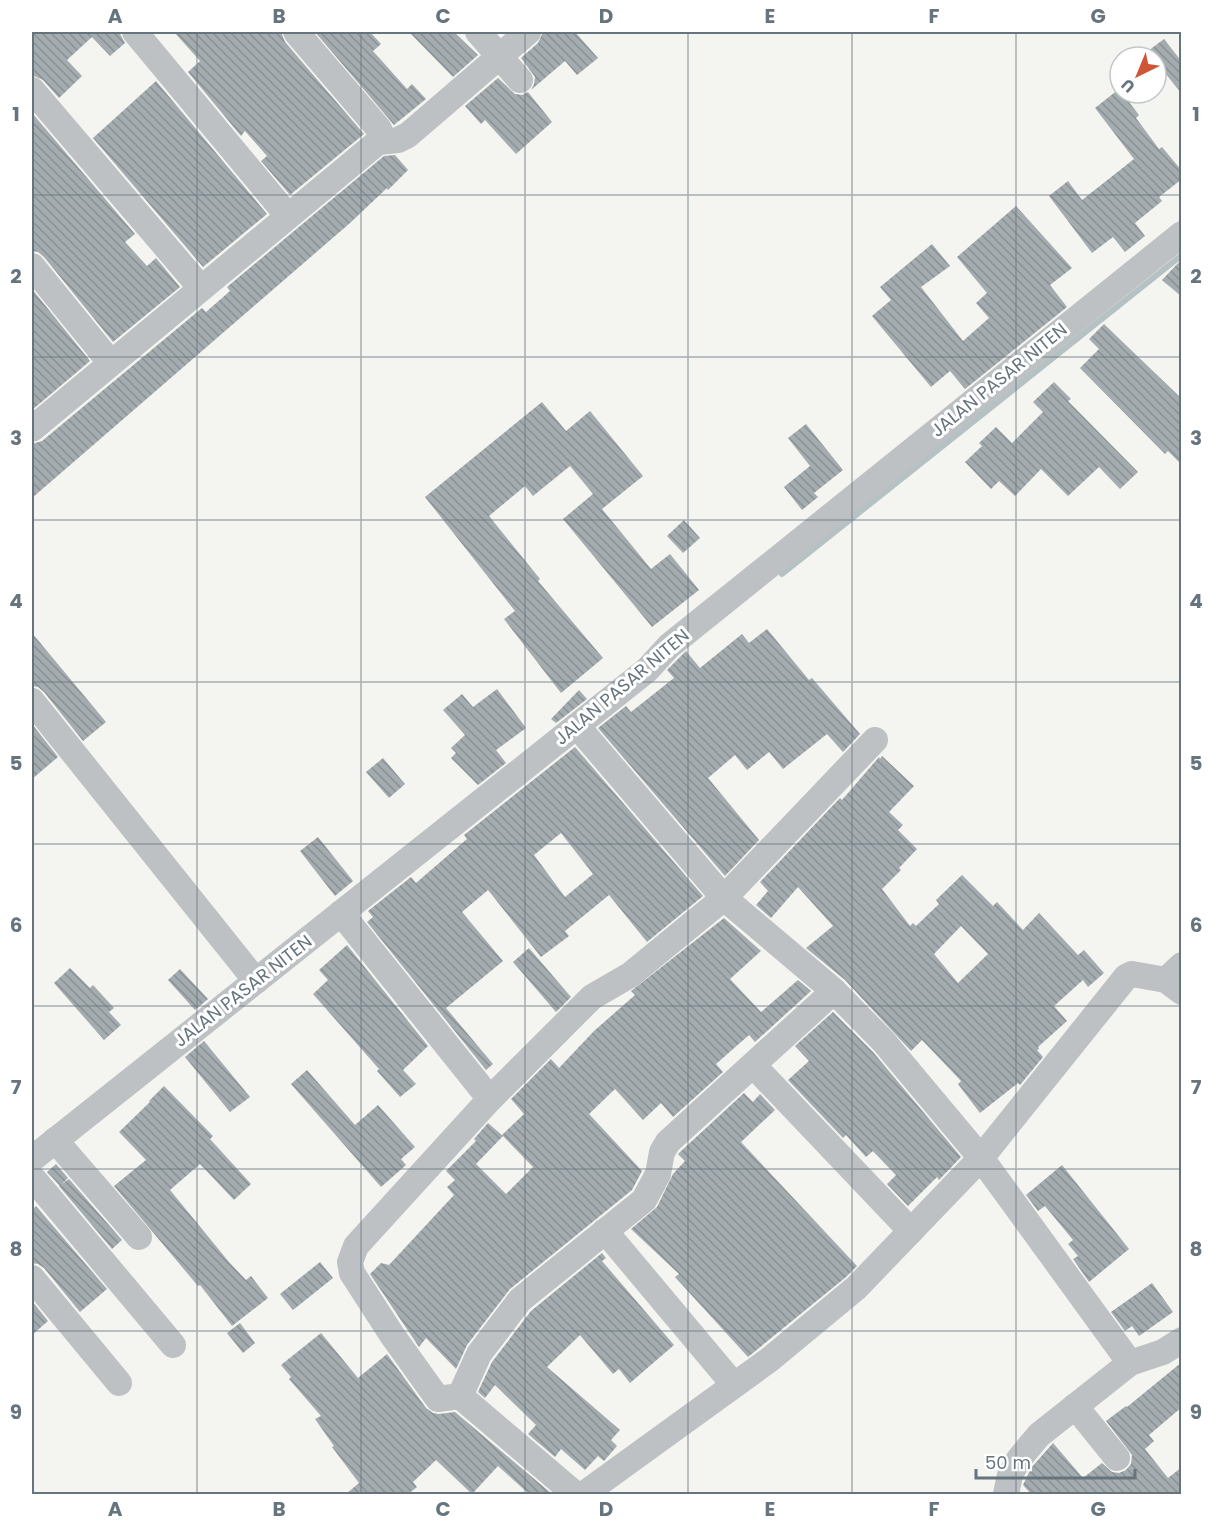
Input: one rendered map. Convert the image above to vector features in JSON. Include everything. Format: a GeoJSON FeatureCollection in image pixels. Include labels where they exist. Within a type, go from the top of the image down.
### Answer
{"type":"FeatureCollection","features":[{"type":"Feature","properties":{"kind":"street"},"geometry":{"type":"LineString","coordinates":[[135,32],[288,216]]}},
{"type":"Feature","properties":{"kind":"street"},"geometry":{"type":"LineString","coordinates":[[32,429],[378,142],[381,134],[379,129],[296,32]]}},
{"type":"Feature","properties":{"kind":"street"},"geometry":{"type":"LineString","coordinates":[[478,32],[520,80]]}},
{"type":"Feature","properties":{"kind":"street"},"geometry":{"type":"LineString","coordinates":[[378,142],[398,140],[408,135],[528,32]]}},
{"type":"Feature","properties":{"kind":"street"},"geometry":{"type":"LineString","coordinates":[[32,90],[201,288]]}},
{"type":"Feature","properties":{"kind":"street","name":"JALAN PASAR NITEN"},"geometry":{"type":"LineString","coordinates":[[32,1159],[647,670],[669,646],[1182,234]]}},
{"type":"Feature","properties":{"kind":"street"},"geometry":{"type":"LineString","coordinates":[[32,266],[110,362]]}},
{"type":"Feature","properties":{"kind":"street"},"geometry":{"type":"LineString","coordinates":[[32,701],[256,981]]}},
{"type":"Feature","properties":{"kind":"street"},"geometry":{"type":"LineString","coordinates":[[577,726],[724,898],[834,991],[884,1042],[981,1158],[1130,1363]]}},
{"type":"Feature","properties":{"kind":"street"},"geometry":{"type":"LineString","coordinates":[[460,1396],[438,1400],[392,1335],[352,1273],[350,1262],[356,1246],[490,1099],[592,997],[630,975],[724,898],[874,740]]}},
{"type":"Feature","properties":{"kind":"street"},"geometry":{"type":"LineString","coordinates":[[341,913],[490,1099]]}},
{"type":"Feature","properties":{"kind":"street"},"geometry":{"type":"LineString","coordinates":[[584,1494],[769,1360],[856,1288],[981,1158],[1126,977],[1163,978]]}},
{"type":"Feature","properties":{"kind":"street"},"geometry":{"type":"LineString","coordinates":[[460,1396],[479,1354],[520,1300],[644,1200],[657,1174],[662,1152],[668,1142],[834,991]]}},
{"type":"Feature","properties":{"kind":"street"},"geometry":{"type":"LineString","coordinates":[[753,1065],[911,1231]]}},
{"type":"Feature","properties":{"kind":"street"},"geometry":{"type":"LineString","coordinates":[[55,1140],[140,1237]]}},
{"type":"Feature","properties":{"kind":"street"},"geometry":{"type":"LineString","coordinates":[[32,1177],[173,1345]]}},
{"type":"Feature","properties":{"kind":"street"},"geometry":{"type":"LineString","coordinates":[[604,1231],[734,1386]]}},
{"type":"Feature","properties":{"kind":"street"},"geometry":{"type":"LineString","coordinates":[[32,1278],[119,1383]]}},
{"type":"Feature","properties":{"kind":"street"},"geometry":{"type":"LineString","coordinates":[[1007,1493],[1010,1475],[1019,1459],[1039,1435],[1130,1363],[1163,1352],[1182,1340]]}},
{"type":"Feature","properties":{"kind":"street"},"geometry":{"type":"LineString","coordinates":[[460,1396],[575,1494]]}},
{"type":"Feature","properties":{"kind":"street"},"geometry":{"type":"LineString","coordinates":[[1075,1406],[1117,1458]]}},
{"type":"Feature","properties":{"kind":"building"},"geometry":{"type":"Polygon","coordinates":[[[32,32],[119,32],[125,43],[110,56],[92,37],[67,60],[82,76],[59,98],[43,80],[32,75],[32,32]]]}},
{"type":"Feature","properties":{"kind":"building"},"geometry":{"type":"Polygon","coordinates":[[[174,32],[281,32],[285,42],[364,134],[290,195],[261,161],[267,156],[245,131],[241,136],[188,72],[200,61],[174,32]]]}},
{"type":"Feature","properties":{"kind":"building"},"geometry":{"type":"Polygon","coordinates":[[[315,32],[370,32],[381,44],[373,51],[407,89],[412,84],[426,99],[394,125],[315,32]]]}},
{"type":"Feature","properties":{"kind":"building"},"geometry":{"type":"Polygon","coordinates":[[[409,32],[454,32],[478,55],[453,77],[409,32]]]}},
{"type":"Feature","properties":{"kind":"building"},"geometry":{"type":"Polygon","coordinates":[[[543,32],[575,32],[598,58],[577,75],[565,61],[531,90],[535,77],[521,58],[538,43],[543,32]]]}},
{"type":"Feature","properties":{"kind":"building"},"geometry":{"type":"Polygon","coordinates":[[[1164,39],[1182,62],[1182,94],[1168,77],[1168,45],[1156,45],[1164,39]]]}},
{"type":"Feature","properties":{"kind":"building"},"geometry":{"type":"Polygon","coordinates":[[[498,78],[515,94],[522,95],[528,92],[552,122],[516,154],[485,120],[481,124],[465,106],[498,78]]]}},
{"type":"Feature","properties":{"kind":"building"},"geometry":{"type":"Polygon","coordinates":[[[156,81],[267,214],[203,267],[93,138],[156,81]]]}},
{"type":"Feature","properties":{"kind":"building"},"geometry":{"type":"Polygon","coordinates":[[[1108,98],[1108,105],[1131,105],[1139,115],[1136,118],[1159,149],[1162,147],[1182,171],[1182,179],[1159,197],[1162,201],[1135,223],[1145,236],[1125,252],[1113,237],[1092,253],[1049,196],[1068,181],[1082,200],[1134,159],[1095,108],[1108,98]]]}},
{"type":"Feature","properties":{"kind":"building"},"geometry":{"type":"Polygon","coordinates":[[[32,113],[135,234],[125,242],[147,266],[156,258],[180,287],[113,342],[44,257],[32,251],[32,113]]]}},
{"type":"Feature","properties":{"kind":"building"},"geometry":{"type":"Polygon","coordinates":[[[395,155],[408,170],[388,190],[387,188],[350,223],[32,498],[32,444],[42,441],[202,308],[206,312],[230,291],[227,287],[384,156],[395,155]]]}},
{"type":"Feature","properties":{"kind":"building"},"geometry":{"type":"Polygon","coordinates":[[[1016,206],[1072,268],[1050,285],[1067,307],[965,389],[950,371],[931,387],[872,316],[891,300],[880,287],[932,244],[950,266],[921,287],[963,341],[989,318],[976,303],[987,293],[957,257],[1016,206]]]}},
{"type":"Feature","properties":{"kind":"building"},"geometry":{"type":"Polygon","coordinates":[[[1182,259],[1182,297],[1162,280],[1182,259]]]}},
{"type":"Feature","properties":{"kind":"building"},"geometry":{"type":"Polygon","coordinates":[[[32,289],[90,361],[32,410],[32,289]]]}},
{"type":"Feature","properties":{"kind":"building"},"geometry":{"type":"Polygon","coordinates":[[[1104,324],[1182,399],[1182,465],[1168,451],[1165,454],[1080,368],[1099,349],[1089,339],[1104,324]]]}},
{"type":"Feature","properties":{"kind":"building"},"geometry":{"type":"Polygon","coordinates":[[[1054,382],[1071,399],[1068,401],[1138,472],[1120,489],[1099,467],[1068,496],[1041,469],[1015,496],[999,481],[991,489],[965,462],[982,446],[979,443],[996,427],[1012,443],[1043,412],[1033,402],[1054,382]]]}},
{"type":"Feature","properties":{"kind":"building"},"geometry":{"type":"Polygon","coordinates":[[[542,402],[566,431],[590,411],[643,476],[602,509],[651,569],[670,554],[699,590],[652,627],[563,519],[593,494],[570,466],[533,496],[525,486],[489,516],[540,579],[538,581],[603,658],[561,693],[504,619],[515,611],[425,497],[542,402]]]}},
{"type":"Feature","properties":{"kind":"building"},"geometry":{"type":"Polygon","coordinates":[[[806,424],[843,470],[814,493],[818,497],[802,510],[784,487],[810,466],[788,438],[806,424]]]}},
{"type":"Feature","properties":{"kind":"building"},"geometry":{"type":"Polygon","coordinates":[[[684,520],[700,538],[683,553],[667,536],[684,520]]]}},
{"type":"Feature","properties":{"kind":"building"},"geometry":{"type":"Polygon","coordinates":[[[767,629],[809,680],[812,678],[860,734],[843,752],[827,734],[783,769],[769,752],[747,770],[735,755],[708,778],[759,840],[725,876],[598,728],[626,706],[631,712],[674,678],[667,670],[686,651],[700,668],[742,634],[749,643],[767,629]]]}},
{"type":"Feature","properties":{"kind":"building"},"geometry":{"type":"Polygon","coordinates":[[[32,633],[106,722],[83,741],[44,692],[32,686],[32,633]]]}},
{"type":"Feature","properties":{"kind":"building"},"geometry":{"type":"Polygon","coordinates":[[[497,689],[526,728],[496,750],[506,763],[478,785],[451,758],[456,753],[451,748],[465,735],[443,710],[462,694],[473,707],[497,689]]]}},
{"type":"Feature","properties":{"kind":"building"},"geometry":{"type":"Polygon","coordinates":[[[579,690],[587,699],[556,723],[551,719],[579,690]]]}},
{"type":"Feature","properties":{"kind":"building"},"geometry":{"type":"Polygon","coordinates":[[[32,724],[58,757],[32,779],[32,724]]]}},
{"type":"Feature","properties":{"kind":"building"},"geometry":{"type":"Polygon","coordinates":[[[575,747],[703,896],[647,942],[609,895],[565,931],[569,936],[541,957],[488,890],[462,912],[503,961],[446,1008],[493,1064],[486,1070],[367,922],[373,917],[368,911],[411,877],[416,883],[467,839],[464,835],[575,747]],[[561,833],[534,855],[565,897],[593,874],[561,833]]]}},
{"type":"Feature","properties":{"kind":"building"},"geometry":{"type":"Polygon","coordinates":[[[882,756],[914,786],[889,812],[903,825],[898,830],[917,849],[882,889],[910,926],[913,923],[916,926],[939,904],[936,900],[962,875],[993,906],[997,902],[1023,930],[1039,913],[1078,955],[1084,950],[1104,973],[1088,987],[1083,980],[1054,1006],[1067,1021],[1038,1047],[1037,1050],[1043,1057],[1020,1085],[1018,1083],[980,1113],[958,1084],[961,1081],[922,1040],[911,1051],[845,980],[806,948],[833,926],[798,887],[771,918],[756,905],[768,891],[760,882],[840,798],[842,800],[879,757],[880,759],[882,756]],[[961,926],[934,954],[958,983],[988,954],[961,926]]]}},
{"type":"Feature","properties":{"kind":"building"},"geometry":{"type":"Polygon","coordinates":[[[383,758],[405,784],[389,798],[366,772],[383,758]]]}},
{"type":"Feature","properties":{"kind":"building"},"geometry":{"type":"Polygon","coordinates":[[[318,837],[353,881],[335,896],[300,851],[318,837]]]}},
{"type":"Feature","properties":{"kind":"building"},"geometry":{"type":"Polygon","coordinates":[[[724,918],[761,951],[730,979],[761,1012],[798,980],[811,991],[755,1042],[749,1035],[716,1064],[723,1072],[673,1117],[661,1103],[643,1120],[615,1089],[589,1114],[642,1171],[632,1190],[510,1289],[467,1345],[456,1369],[426,1338],[419,1347],[370,1274],[381,1263],[389,1265],[454,1195],[447,1187],[455,1180],[446,1171],[476,1141],[474,1139],[488,1123],[503,1136],[524,1114],[511,1099],[551,1059],[559,1068],[594,1031],[635,995],[631,991],[724,918]],[[503,1136],[476,1164],[506,1194],[533,1167],[503,1136]]]}},
{"type":"Feature","properties":{"kind":"building"},"geometry":{"type":"Polygon","coordinates":[[[347,945],[428,1046],[403,1070],[416,1084],[400,1097],[377,1071],[379,1069],[313,994],[328,980],[319,970],[347,945]]]}},
{"type":"Feature","properties":{"kind":"building"},"geometry":{"type":"Polygon","coordinates":[[[529,948],[571,997],[556,1012],[513,962],[529,948]]]}},
{"type":"Feature","properties":{"kind":"building"},"geometry":{"type":"Polygon","coordinates":[[[70,968],[90,988],[93,985],[114,1008],[109,1012],[121,1025],[104,1040],[54,983],[70,968]]]}},
{"type":"Feature","properties":{"kind":"building"},"geometry":{"type":"Polygon","coordinates":[[[180,969],[208,999],[195,1010],[168,980],[180,969]]]}},
{"type":"Feature","properties":{"kind":"building"},"geometry":{"type":"Polygon","coordinates":[[[833,1012],[873,1052],[961,1157],[939,1180],[937,1177],[908,1206],[887,1184],[896,1175],[873,1151],[866,1157],[846,1135],[843,1138],[788,1080],[809,1061],[795,1046],[833,1012]]]}},
{"type":"Feature","properties":{"kind":"building"},"geometry":{"type":"Polygon","coordinates":[[[204,1041],[250,1097],[230,1112],[185,1057],[204,1041]]]}},
{"type":"Feature","properties":{"kind":"building"},"geometry":{"type":"Polygon","coordinates":[[[307,1070],[355,1125],[378,1105],[415,1147],[401,1159],[406,1165],[381,1187],[291,1084],[307,1070]]]}},
{"type":"Feature","properties":{"kind":"building"},"geometry":{"type":"Polygon","coordinates":[[[164,1086],[213,1136],[210,1139],[251,1184],[234,1200],[200,1164],[170,1190],[229,1262],[246,1280],[251,1276],[268,1298],[232,1326],[200,1285],[198,1286],[114,1186],[146,1160],[119,1132],[164,1086]]]}},
{"type":"Feature","properties":{"kind":"building"},"geometry":{"type":"Polygon","coordinates":[[[744,1093],[753,1102],[760,1094],[775,1110],[741,1142],[857,1266],[748,1357],[675,1277],[679,1274],[631,1229],[657,1207],[673,1174],[685,1161],[678,1154],[744,1093]]]}},
{"type":"Feature","properties":{"kind":"building"},"geometry":{"type":"Polygon","coordinates":[[[56,1164],[68,1178],[60,1186],[47,1172],[56,1164]]]}},
{"type":"Feature","properties":{"kind":"building"},"geometry":{"type":"Polygon","coordinates":[[[1062,1165],[1129,1249],[1089,1282],[1073,1259],[1078,1256],[1068,1244],[1073,1240],[1045,1206],[1038,1211],[1026,1195],[1062,1165]]]}},
{"type":"Feature","properties":{"kind":"building"},"geometry":{"type":"Polygon","coordinates":[[[69,1179],[122,1240],[112,1249],[59,1186],[69,1179]]]}},
{"type":"Feature","properties":{"kind":"building"},"geometry":{"type":"Polygon","coordinates":[[[36,1206],[107,1289],[80,1312],[44,1268],[32,1263],[32,1210],[36,1206]]]}},
{"type":"Feature","properties":{"kind":"building"},"geometry":{"type":"Polygon","coordinates":[[[602,1253],[606,1258],[602,1261],[674,1345],[630,1383],[619,1369],[613,1374],[580,1335],[547,1367],[620,1430],[611,1440],[617,1446],[604,1461],[598,1456],[585,1470],[561,1449],[555,1457],[528,1434],[536,1425],[495,1385],[485,1398],[478,1392],[492,1362],[531,1311],[602,1253]]]}},
{"type":"Feature","properties":{"kind":"building"},"geometry":{"type":"Polygon","coordinates":[[[320,1262],[333,1278],[293,1310],[280,1294],[320,1262]]]}},
{"type":"Feature","properties":{"kind":"building"},"geometry":{"type":"Polygon","coordinates":[[[1152,1283],[1173,1312],[1139,1336],[1132,1326],[1125,1331],[1111,1312],[1152,1283]]]}},
{"type":"Feature","properties":{"kind":"building"},"geometry":{"type":"Polygon","coordinates":[[[32,1301],[48,1321],[32,1335],[32,1301]]]}},
{"type":"Feature","properties":{"kind":"building"},"geometry":{"type":"Polygon","coordinates":[[[240,1323],[255,1343],[243,1353],[227,1333],[240,1323]]]}},
{"type":"Feature","properties":{"kind":"building"},"geometry":{"type":"Polygon","coordinates":[[[321,1333],[358,1378],[387,1354],[426,1408],[439,1414],[455,1412],[552,1494],[529,1494],[498,1466],[472,1494],[436,1460],[413,1482],[417,1487],[408,1494],[346,1494],[359,1483],[332,1447],[334,1446],[315,1419],[321,1416],[289,1379],[291,1377],[281,1365],[321,1333]]]}},
{"type":"Feature","properties":{"kind":"building"},"geometry":{"type":"Polygon","coordinates":[[[1182,1362],[1182,1407],[1149,1435],[1154,1441],[1145,1449],[1168,1478],[1182,1467],[1182,1494],[1031,1494],[1023,1485],[1031,1468],[1053,1443],[1083,1478],[1102,1463],[1112,1472],[1119,1473],[1126,1470],[1131,1464],[1132,1455],[1106,1421],[1127,1407],[1182,1362]]]}},
{"type":"Feature","properties":{"kind":"waterway"},"geometry":{"type":"LineString","coordinates":[[782,574],[1182,255]]}}]}
